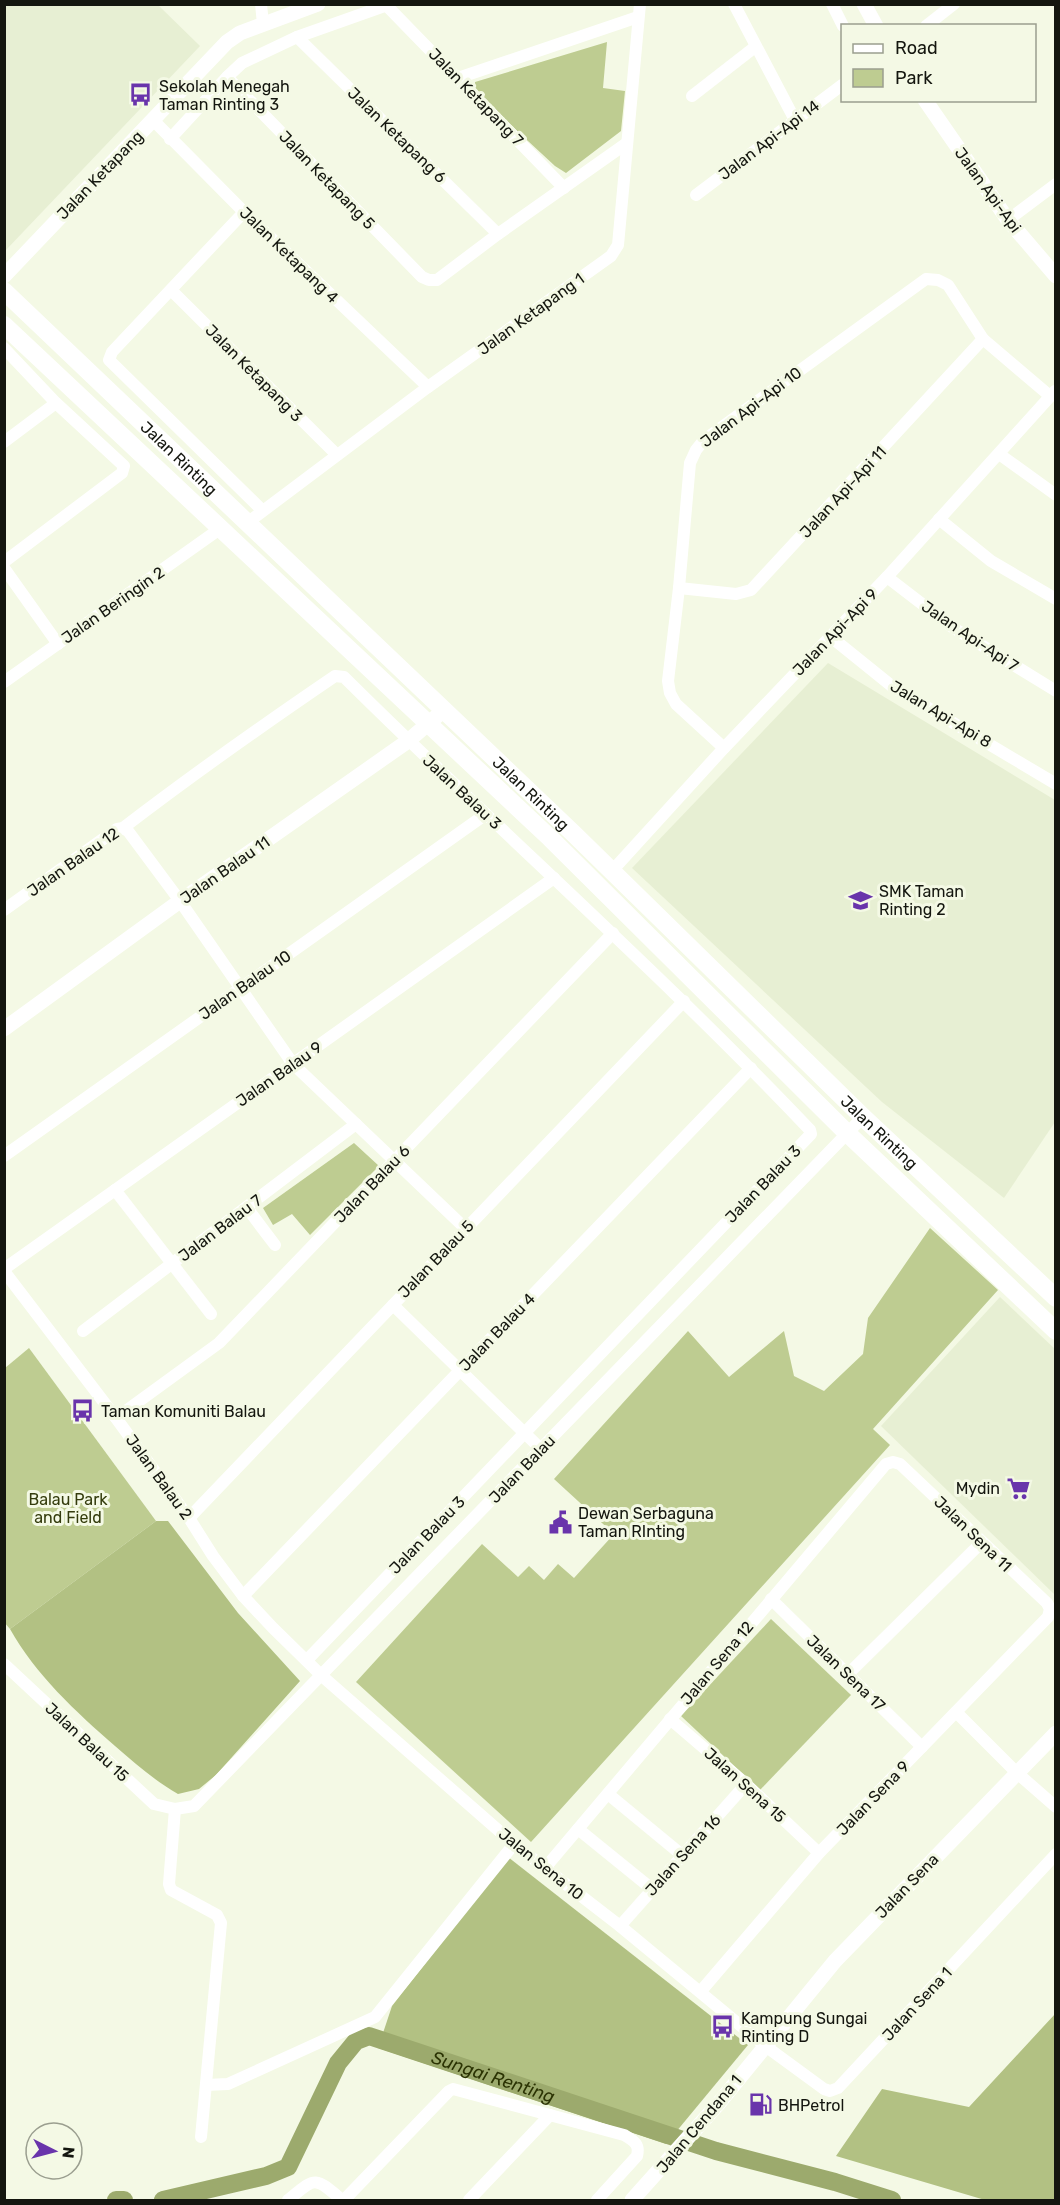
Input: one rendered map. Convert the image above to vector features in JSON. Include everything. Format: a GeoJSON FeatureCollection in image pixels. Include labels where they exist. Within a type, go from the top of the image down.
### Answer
{"type":"FeatureCollection","features":[{"type":"Feature","properties":{"kind":"main road","name":"Jalan Rinting"},"geometry":{"type":"LineString","coordinates":[[4,291],[444,710],[862,1117],[1056,1298]]}},
{"type":"Feature","properties":{"kind":"main road","name":"Jalan Rinting"},"geometry":{"type":"LineString","coordinates":[[4,325],[549,838],[847,1133],[1056,1331]]}},
{"type":"Feature","properties":{"kind":"street"},"geometry":{"type":"LineString","coordinates":[[261,4],[263,24]]}},
{"type":"Feature","properties":{"kind":"street","name":"Jalan Ketapang"},"geometry":{"type":"LineString","coordinates":[[4,276],[227,42],[240,33],[318,4]]}},
{"type":"Feature","properties":{"kind":"street"},"geometry":{"type":"LineString","coordinates":[[734,4],[795,120]]}},
{"type":"Feature","properties":{"kind":"street"},"geometry":{"type":"LineString","coordinates":[[832,4],[842,24]]}},
{"type":"Feature","properties":{"kind":"street"},"geometry":{"type":"LineString","coordinates":[[864,4],[875,24]]}},
{"type":"Feature","properties":{"kind":"street"},"geometry":{"type":"LineString","coordinates":[[929,24],[954,4]]}},
{"type":"Feature","properties":{"kind":"street"},"geometry":{"type":"LineString","coordinates":[[170,139],[242,63],[297,37],[389,5]]}},
{"type":"Feature","properties":{"kind":"street","name":"Jalan Ketapang 7"},"geometry":{"type":"LineString","coordinates":[[389,5],[564,188]]}},
{"type":"Feature","properties":{"kind":"street"},"geometry":{"type":"LineString","coordinates":[[458,78],[639,10]]}},
{"type":"Feature","properties":{"kind":"street","name":"Jalan Ketapang 1"},"geometry":{"type":"LineString","coordinates":[[247,523],[428,387],[611,256],[618,245],[639,10]]}},
{"type":"Feature","properties":{"kind":"street","name":"Jalan Ketapang 6"},"geometry":{"type":"LineString","coordinates":[[297,37],[498,234]]}},
{"type":"Feature","properties":{"kind":"street"},"geometry":{"type":"LineString","coordinates":[[692,96],[755,47]]}},
{"type":"Feature","properties":{"kind":"street","name":"Jalan Ketapang 5"},"geometry":{"type":"LineString","coordinates":[[227,77],[422,277],[437,280],[498,234]]}},
{"type":"Feature","properties":{"kind":"street","name":"Jalan Api-Api 14"},"geometry":{"type":"LineString","coordinates":[[696,195],[841,86]]}},
{"type":"Feature","properties":{"kind":"street","name":"Jalan Api-Api"},"geometry":{"type":"LineString","coordinates":[[926,102],[1008,220],[1056,276]]}},
{"type":"Feature","properties":{"kind":"street","name":"Jalan Ketapang 4"},"geometry":{"type":"LineString","coordinates":[[153,120],[244,212],[428,387]]}},
{"type":"Feature","properties":{"kind":"street"},"geometry":{"type":"LineString","coordinates":[[498,234],[627,143]]}},
{"type":"Feature","properties":{"kind":"street"},"geometry":{"type":"LineString","coordinates":[[1008,220],[1056,184]]}},
{"type":"Feature","properties":{"kind":"street"},"geometry":{"type":"LineString","coordinates":[[244,212],[112,352],[109,360],[262,510]]}},
{"type":"Feature","properties":{"kind":"street","name":"Jalan Api-Api 10"},"geometry":{"type":"LineString","coordinates":[[723,748],[676,704],[670,693],[668,681],[690,463],[704,440],[926,279],[938,280],[948,285],[984,339],[1053,393]]}},
{"type":"Feature","properties":{"kind":"street","name":"Jalan Ketapang 3"},"geometry":{"type":"LineString","coordinates":[[171,290],[337,455]]}},
{"type":"Feature","properties":{"kind":"street","name":"Jalan Api-Api 11"},"geometry":{"type":"LineString","coordinates":[[679,588],[736,594],[751,590],[984,339]]}},
{"type":"Feature","properties":{"kind":"street"},"geometry":{"type":"LineString","coordinates":[[4,348],[56,403],[124,466],[122,473],[4,561]]}},
{"type":"Feature","properties":{"kind":"street","name":"Jalan Api-Api 9"},"geometry":{"type":"LineString","coordinates":[[611,872],[723,748],[887,577],[1053,393]]}},
{"type":"Feature","properties":{"kind":"street"},"geometry":{"type":"LineString","coordinates":[[4,442],[56,403]]}},
{"type":"Feature","properties":{"kind":"street"},"geometry":{"type":"LineString","coordinates":[[999,454],[1056,495]]}},
{"type":"Feature","properties":{"kind":"street"},"geometry":{"type":"LineString","coordinates":[[939,519],[991,561],[1056,599]]}},
{"type":"Feature","properties":{"kind":"street","name":"Jalan Beringin 2"},"geometry":{"type":"LineString","coordinates":[[4,682],[221,528]]}},
{"type":"Feature","properties":{"kind":"street"},"geometry":{"type":"LineString","coordinates":[[4,568],[58,644]]}},
{"type":"Feature","properties":{"kind":"street","name":"Jalan Api-Api 7"},"geometry":{"type":"LineString","coordinates":[[887,577],[952,627],[1056,691]]}},
{"type":"Feature","properties":{"kind":"street","name":"Jalan Api-Api 8"},"geometry":{"type":"LineString","coordinates":[[831,637],[893,687],[1056,784]]}},
{"type":"Feature","properties":{"kind":"street","name":"Jalan Balau 3"},"geometry":{"type":"LineString","coordinates":[[123,828],[180,784],[335,676],[344,677],[408,741],[684,1001],[751,1068],[810,1130],[811,1134],[307,1660]]}},
{"type":"Feature","properties":{"kind":"street","name":"Jalan Balau 11"},"geometry":{"type":"LineString","coordinates":[[4,1029],[180,901],[408,741],[444,710]]}},
{"type":"Feature","properties":{"kind":"street","name":"Jalan Balau 10"},"geometry":{"type":"LineString","coordinates":[[4,1156],[486,814]]}},
{"type":"Feature","properties":{"kind":"street","name":"Jalan Balau 12"},"geometry":{"type":"LineString","coordinates":[[4,910],[117,829],[123,828],[128,831],[180,901],[293,1064],[466,1229]]}},
{"type":"Feature","properties":{"kind":"street","name":"Jalan Balau 9"},"geometry":{"type":"LineString","coordinates":[[4,1270],[554,878]]}},
{"type":"Feature","properties":{"kind":"street","name":"Jalan Balau 6"},"geometry":{"type":"LineString","coordinates":[[116,1418],[219,1343],[612,933]]}},
{"type":"Feature","properties":{"kind":"street","name":"Jalan Balau 5"},"geometry":{"type":"LineString","coordinates":[[189,1518],[684,1001]]}},
{"type":"Feature","properties":{"kind":"street","name":"Jalan Balau 4"},"geometry":{"type":"LineString","coordinates":[[243,1596],[751,1068]]}},
{"type":"Feature","properties":{"kind":"street","name":"Jalan Balau"},"geometry":{"type":"LineString","coordinates":[[176,1809],[194,1806],[862,1117]]}},
{"type":"Feature","properties":{"kind":"street","name":"Jalan Balau 7"},"geometry":{"type":"LineString","coordinates":[[83,1331],[356,1124]]}},
{"type":"Feature","properties":{"kind":"street"},"geometry":{"type":"LineString","coordinates":[[115,1190],[211,1314]]}},
{"type":"Feature","properties":{"kind":"street"},"geometry":{"type":"LineString","coordinates":[[247,1208],[275,1245]]}},
{"type":"Feature","properties":{"kind":"street","name":"Jalan Balau 2"},"geometry":{"type":"LineString","coordinates":[[4,1270],[116,1418],[243,1596],[322,1676]]}},
{"type":"Feature","properties":{"kind":"street"},"geometry":{"type":"LineString","coordinates":[[393,1305],[542,1449]]}},
{"type":"Feature","properties":{"kind":"street","name":"Jalan Sena 11"},"geometry":{"type":"LineString","coordinates":[[893,1462],[900,1464],[1047,1603],[1050,1610]]}},
{"type":"Feature","properties":{"kind":"street","name":"Jalan Sena 12"},"geometry":{"type":"LineString","coordinates":[[545,1868],[886,1464],[893,1462]]}},
{"type":"Feature","properties":{"kind":"street"},"geometry":{"type":"LineString","coordinates":[[848,1675],[981,1543]]}},
{"type":"Feature","properties":{"kind":"street","name":"Jalan Sena 17"},"geometry":{"type":"LineString","coordinates":[[771,1599],[922,1747]]}},
{"type":"Feature","properties":{"kind":"street","name":"Jalan Sena 9"},"geometry":{"type":"LineString","coordinates":[[701,1991],[819,1853],[1048,1617],[1050,1610]]}},
{"type":"Feature","properties":{"kind":"street","name":"Jalan Balau 15"},"geometry":{"type":"LineString","coordinates":[[4,1664],[153,1804],[176,1809]]}},
{"type":"Feature","properties":{"kind":"street","name":"Jalan Sena 10"},"geometry":{"type":"LineString","coordinates":[[322,1676],[514,1844],[701,1991],[764,2045]]}},
{"type":"Feature","properties":{"kind":"street"},"geometry":{"type":"LineString","coordinates":[[956,1712],[1016,1772],[1056,1807]]}},
{"type":"Feature","properties":{"kind":"street","name":"Jalan Sena 15"},"geometry":{"type":"LineString","coordinates":[[670,1719],[746,1784],[819,1853]]}},
{"type":"Feature","properties":{"kind":"street","name":"Jalan Sena"},"geometry":{"type":"LineString","coordinates":[[764,2045],[835,1961],[1056,1733]]}},
{"type":"Feature","properties":{"kind":"street","name":"Jalan Sena 16"},"geometry":{"type":"LineString","coordinates":[[620,1926],[746,1784]]}},
{"type":"Feature","properties":{"kind":"street"},"geometry":{"type":"LineString","coordinates":[[608,1794],[682,1855]]}},
{"type":"Feature","properties":{"kind":"street"},"geometry":{"type":"LineString","coordinates":[[176,1809],[169,1884],[171,1890],[217,1915],[221,1923],[201,2137]]}},
{"type":"Feature","properties":{"kind":"street"},"geometry":{"type":"LineString","coordinates":[[578,1829],[652,1889]]}},
{"type":"Feature","properties":{"kind":"street"},"geometry":{"type":"LineString","coordinates":[[207,2085],[228,2084],[375,2017],[514,1844]]}},
{"type":"Feature","properties":{"kind":"street","name":"Jalan Sena 1"},"geometry":{"type":"LineString","coordinates":[[764,2045],[824,2089],[830,2091],[838,2088],[1056,1854]]}},
{"type":"Feature","properties":{"kind":"street","name":"Jalan Cendana 1"},"geometry":{"type":"LineString","coordinates":[[632,2200],[674,2156],[764,2045]]}},
{"type":"Feature","properties":{"kind":"street"},"geometry":{"type":"LineString","coordinates":[[288,2200],[309,2183],[316,2181],[324,2184],[343,2200],[451,2090],[456,2089],[624,2135],[635,2141],[639,2148],[638,2156],[597,2200]]}},
{"type":"Feature","properties":{"kind":"street"},"geometry":{"type":"LineString","coordinates":[[469,2200],[550,2115]]}},
{"type":"Feature","properties":{"kind":"shaded area"},"geometry":{"type":"Polygon","coordinates":[[[5,4],[158,5],[200,46],[5,251],[5,4]]]}},
{"type":"Feature","properties":{"kind":"shaded area","name":"SMK Taman Rinting 2"},"geometry":{"type":"Polygon","coordinates":[[[828,663],[1055,800],[1055,1122],[1004,1198],[882,1102],[632,868],[828,663]]]}},
{"type":"Feature","properties":{"kind":"shaded area","name":"Mydin"},"geometry":{"type":"Polygon","coordinates":[[[1000,1297],[1055,1349],[1055,1595],[881,1426],[1000,1297]]]}},
{"type":"Feature","properties":{"kind":"green space"},"geometry":{"type":"Polygon","coordinates":[[[607,42],[603,88],[625,91],[621,131],[566,173],[555,166],[475,92],[475,82],[607,42]]]}},
{"type":"Feature","properties":{"kind":"green space"},"geometry":{"type":"Polygon","coordinates":[[[354,1143],[379,1166],[310,1235],[292,1214],[273,1225],[263,1208],[354,1143]]]}},
{"type":"Feature","properties":{"kind":"green space"},"geometry":{"type":"Polygon","coordinates":[[[930,1228],[998,1290],[873,1429],[890,1445],[531,1842],[356,1682],[482,1544],[518,1577],[529,1566],[544,1580],[558,1564],[574,1578],[614,1534],[554,1479],[688,1331],[729,1377],[784,1331],[794,1376],[824,1391],[863,1354],[868,1318],[930,1228]]]}},
{"type":"Feature","properties":{"kind":"green space","name":"Balau Park and Field"},"geometry":{"type":"Polygon","coordinates":[[[29,1348],[156,1521],[10,1629],[4,1622],[5,1368],[29,1348]]]}},
{"type":"Feature","properties":{"kind":"green space"},"geometry":{"type":"Polygon","coordinates":[[[156,1521],[168,1521],[238,1613],[300,1681],[216,1775],[199,1789],[178,1794],[138,1766],[71,1706],[31,1661],[10,1629],[156,1521]]]}},
{"type":"Feature","properties":{"kind":"green space"},"geometry":{"type":"Polygon","coordinates":[[[771,1619],[851,1695],[760,1790],[681,1716],[771,1619]]]}},
{"type":"Feature","properties":{"kind":"green space"},"geometry":{"type":"Polygon","coordinates":[[[508,1857],[748,2045],[666,2144],[378,2048],[392,2006],[508,1857]]]}},
{"type":"Feature","properties":{"kind":"green space"},"geometry":{"type":"Polygon","coordinates":[[[1055,2014],[1055,2200],[985,2200],[836,2156],[882,2089],[969,2107],[1055,2014]]]}},
{"type":"Feature","properties":{"kind":"waterway","name":"Sungai Renting"},"geometry":{"type":"LineString","coordinates":[[163,2200],[266,2176],[288,2167],[338,2063],[356,2041],[369,2036],[716,2151],[835,2182],[892,2200]]}},
{"type":"Feature","properties":{"kind":"waterway","name":"Sungai Renting"},"geometry":{"type":"LineString","coordinates":[[116,2200],[124,2200]]}},
{"type":"Feature","properties":{"kind":"place","name":"Sekolah Menegah Taman Rinting 3"},"geometry":{"type":"Point","coordinates":[141,95]}},
{"type":"Feature","properties":{"kind":"place","name":"SMK Taman Rinting 2"},"geometry":{"type":"Point","coordinates":[861,900]}},
{"type":"Feature","properties":{"kind":"place","name":"Taman Komuniti Balau"},"geometry":{"type":"Point","coordinates":[83,1411]}},
{"type":"Feature","properties":{"kind":"place","name":"Mydin"},"geometry":{"type":"Point","coordinates":[1018,1488]}},
{"type":"Feature","properties":{"kind":"place","name":"Dewan Serbaguna Taman RInting"},"geometry":{"type":"Point","coordinates":[560,1522]}},
{"type":"Feature","properties":{"kind":"place","name":"Kampung Sungai Rinting D"},"geometry":{"type":"Point","coordinates":[723,2027]}},
{"type":"Feature","properties":{"kind":"place","name":"BHPetrol"},"geometry":{"type":"Point","coordinates":[760,2105]}}]}
